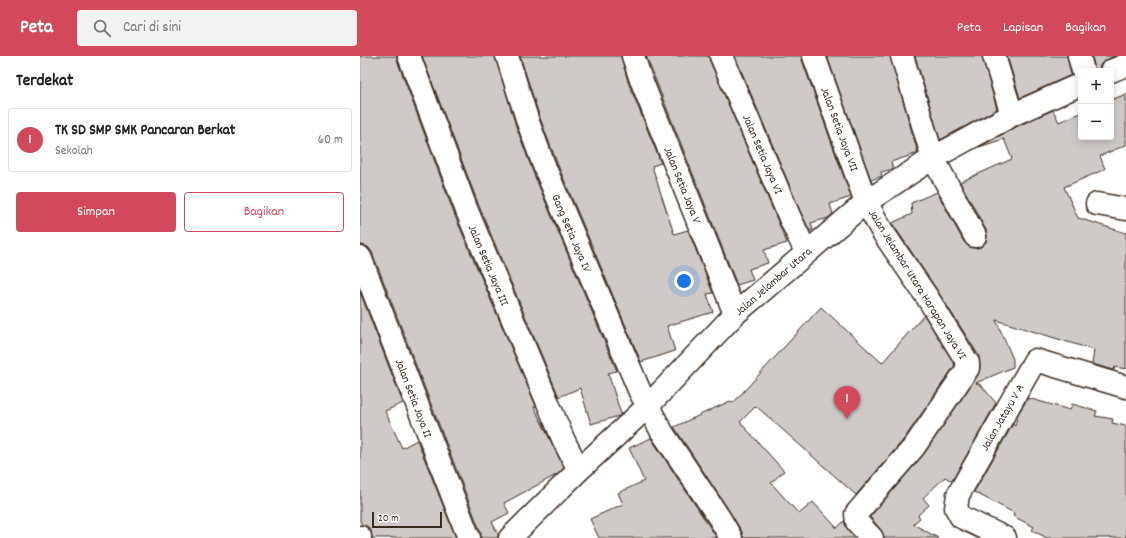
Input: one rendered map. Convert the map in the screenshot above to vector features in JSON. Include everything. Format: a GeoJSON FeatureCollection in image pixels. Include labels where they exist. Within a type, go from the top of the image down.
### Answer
{"type":"FeatureCollection","features":[{"type":"Feature","properties":{"kind":"street","name":"Jalan Setia Jaya III"},"geometry":{"type":"LineString","coordinates":[[409,56],[469,218],[564,441],[579,470]]}},
{"type":"Feature","properties":{"kind":"street","name":"Gang Setia Jaya IV"},"geometry":{"type":"LineString","coordinates":[[507,56],[542,161],[647,407],[720,518],[731,538]]}},
{"type":"Feature","properties":{"kind":"street","name":"Jalan Setia Jaya V"},"geometry":{"type":"LineString","coordinates":[[633,56],[735,314]]}},
{"type":"Feature","properties":{"kind":"street","name":"Jalan Setia Jaya VI"},"geometry":{"type":"LineString","coordinates":[[721,56],[806,252]]}},
{"type":"Feature","properties":{"kind":"street","name":"Jalan Setia Jaya VII"},"geometry":{"type":"LineString","coordinates":[[814,56],[866,202]]}},
{"type":"Feature","properties":{"kind":"street"},"geometry":{"type":"LineString","coordinates":[[902,56],[933,158],[975,236]]}},
{"type":"Feature","properties":{"kind":"street"},"geometry":{"type":"LineString","coordinates":[[994,56],[1012,115]]}},
{"type":"Feature","properties":{"kind":"street"},"geometry":{"type":"LineString","coordinates":[[1079,56],[1082,68]]}},
{"type":"Feature","properties":{"kind":"street"},"geometry":{"type":"LineString","coordinates":[[1114,70],[1126,65]]}},
{"type":"Feature","properties":{"kind":"street","name":"Jalan Jelambar Utara"},"geometry":{"type":"LineString","coordinates":[[510,538],[579,470],[647,407],[735,314],[866,202],[933,158],[1012,115],[1078,85]]}},
{"type":"Feature","properties":{"kind":"street","name":"Jalan Jelambar Utara Harapan Jaya VI"},"geometry":{"type":"LineString","coordinates":[[866,202],[882,231],[927,297],[968,363],[968,368],[914,447],[856,514],[857,522],[872,538]]}},
{"type":"Feature","properties":{"kind":"street"},"geometry":{"type":"LineString","coordinates":[[1097,204],[1126,209]]}},
{"type":"Feature","properties":{"kind":"street","name":"Jalan Setia Jaya II"},"geometry":{"type":"LineString","coordinates":[[360,257],[469,538]]}},
{"type":"Feature","properties":{"kind":"street","name":"Jalan Jatayu V A"},"geometry":{"type":"LineString","coordinates":[[1005,538],[961,517],[956,508],[958,495],[1034,360],[1126,386]]}},
{"type":"Feature","properties":{"kind":"building"},"geometry":{"type":"Polygon","coordinates":[[[360,56],[397,56],[397,60],[455,216],[536,406],[534,407],[564,468],[558,474],[504,503],[509,513],[492,522],[498,534],[498,538],[481,538],[481,533],[372,252],[368,247],[360,245],[360,56]]]}},
{"type":"Feature","properties":{"kind":"building"},"geometry":{"type":"Polygon","coordinates":[[[422,56],[495,56],[516,126],[533,172],[617,371],[608,373],[621,414],[619,416],[591,424],[580,388],[559,397],[479,206],[422,56]]]}},
{"type":"Feature","properties":{"kind":"building"},"geometry":{"type":"Polygon","coordinates":[[[520,56],[621,56],[628,82],[661,163],[652,166],[674,234],[688,230],[713,293],[707,294],[713,312],[667,326],[675,351],[641,362],[557,163],[540,118],[520,56]]]}},
{"type":"Feature","properties":{"kind":"building"},"geometry":{"type":"Polygon","coordinates":[[[646,56],[709,56],[787,243],[764,250],[768,263],[749,269],[753,280],[737,285],[646,56]]]}},
{"type":"Feature","properties":{"kind":"building"},"geometry":{"type":"Polygon","coordinates":[[[735,56],[802,56],[802,60],[851,197],[830,204],[833,214],[828,218],[811,223],[813,230],[810,231],[801,213],[735,56]]]}},
{"type":"Feature","properties":{"kind":"building"},"geometry":{"type":"Polygon","coordinates":[[[827,56],[890,56],[918,153],[891,162],[893,169],[881,172],[882,176],[871,180],[827,56]]]}},
{"type":"Feature","properties":{"kind":"building"},"geometry":{"type":"Polygon","coordinates":[[[915,56],[982,56],[997,109],[940,140],[915,56]]]}},
{"type":"Feature","properties":{"kind":"building"},"geometry":{"type":"Polygon","coordinates":[[[1007,56],[1067,56],[1071,75],[1020,98],[1007,56]]]}},
{"type":"Feature","properties":{"kind":"building"},"geometry":{"type":"Polygon","coordinates":[[[1092,56],[1115,56],[1106,60],[1101,64],[1099,68],[1095,68],[1092,56]]]}},
{"type":"Feature","properties":{"kind":"building"},"geometry":{"type":"Polygon","coordinates":[[[1126,94],[1126,145],[1100,156],[1105,169],[1064,187],[1078,218],[1126,233],[1126,369],[1115,367],[1114,370],[1092,364],[1094,350],[996,320],[1013,359],[1013,367],[976,383],[981,385],[996,403],[952,481],[945,477],[923,498],[929,505],[918,515],[920,518],[913,524],[938,538],[884,538],[881,530],[870,517],[924,454],[978,375],[980,368],[979,356],[892,223],[912,214],[911,203],[937,192],[964,242],[969,247],[981,247],[986,242],[986,230],[960,182],[1012,159],[1004,139],[979,147],[1018,126],[1053,110],[1059,122],[1078,114],[1078,140],[1114,140],[1114,99],[1126,94]]]}},
{"type":"Feature","properties":{"kind":"building"},"geometry":{"type":"Polygon","coordinates":[[[360,292],[403,403],[385,411],[402,448],[417,440],[456,538],[372,538],[371,530],[367,526],[362,525],[360,521],[360,292]]]}},
{"type":"Feature","properties":{"kind":"building"},"geometry":{"type":"Polygon","coordinates":[[[821,307],[882,363],[924,315],[955,365],[904,439],[856,495],[756,406],[740,422],[784,471],[771,483],[799,514],[813,502],[837,528],[844,521],[848,530],[855,538],[743,538],[742,532],[730,512],[674,427],[730,401],[733,403],[821,307]]]}},
{"type":"Feature","properties":{"kind":"building"},"geometry":{"type":"Polygon","coordinates":[[[1028,398],[1070,410],[1072,404],[1097,411],[1095,416],[1113,419],[1112,423],[1126,426],[1126,538],[1047,538],[1032,530],[1034,527],[1013,516],[1014,513],[974,492],[1013,424],[1015,426],[1018,414],[1028,398]]]}},
{"type":"Feature","properties":{"kind":"building"},"geometry":{"type":"Polygon","coordinates":[[[651,438],[717,538],[599,538],[590,519],[623,504],[618,493],[644,481],[629,448],[651,438]]]}},
{"type":"Feature","properties":{"kind":"place","name":"TK SD SMP SMK Pancaran Berkat"},"geometry":{"type":"Point","coordinates":[847,419]}}]}
